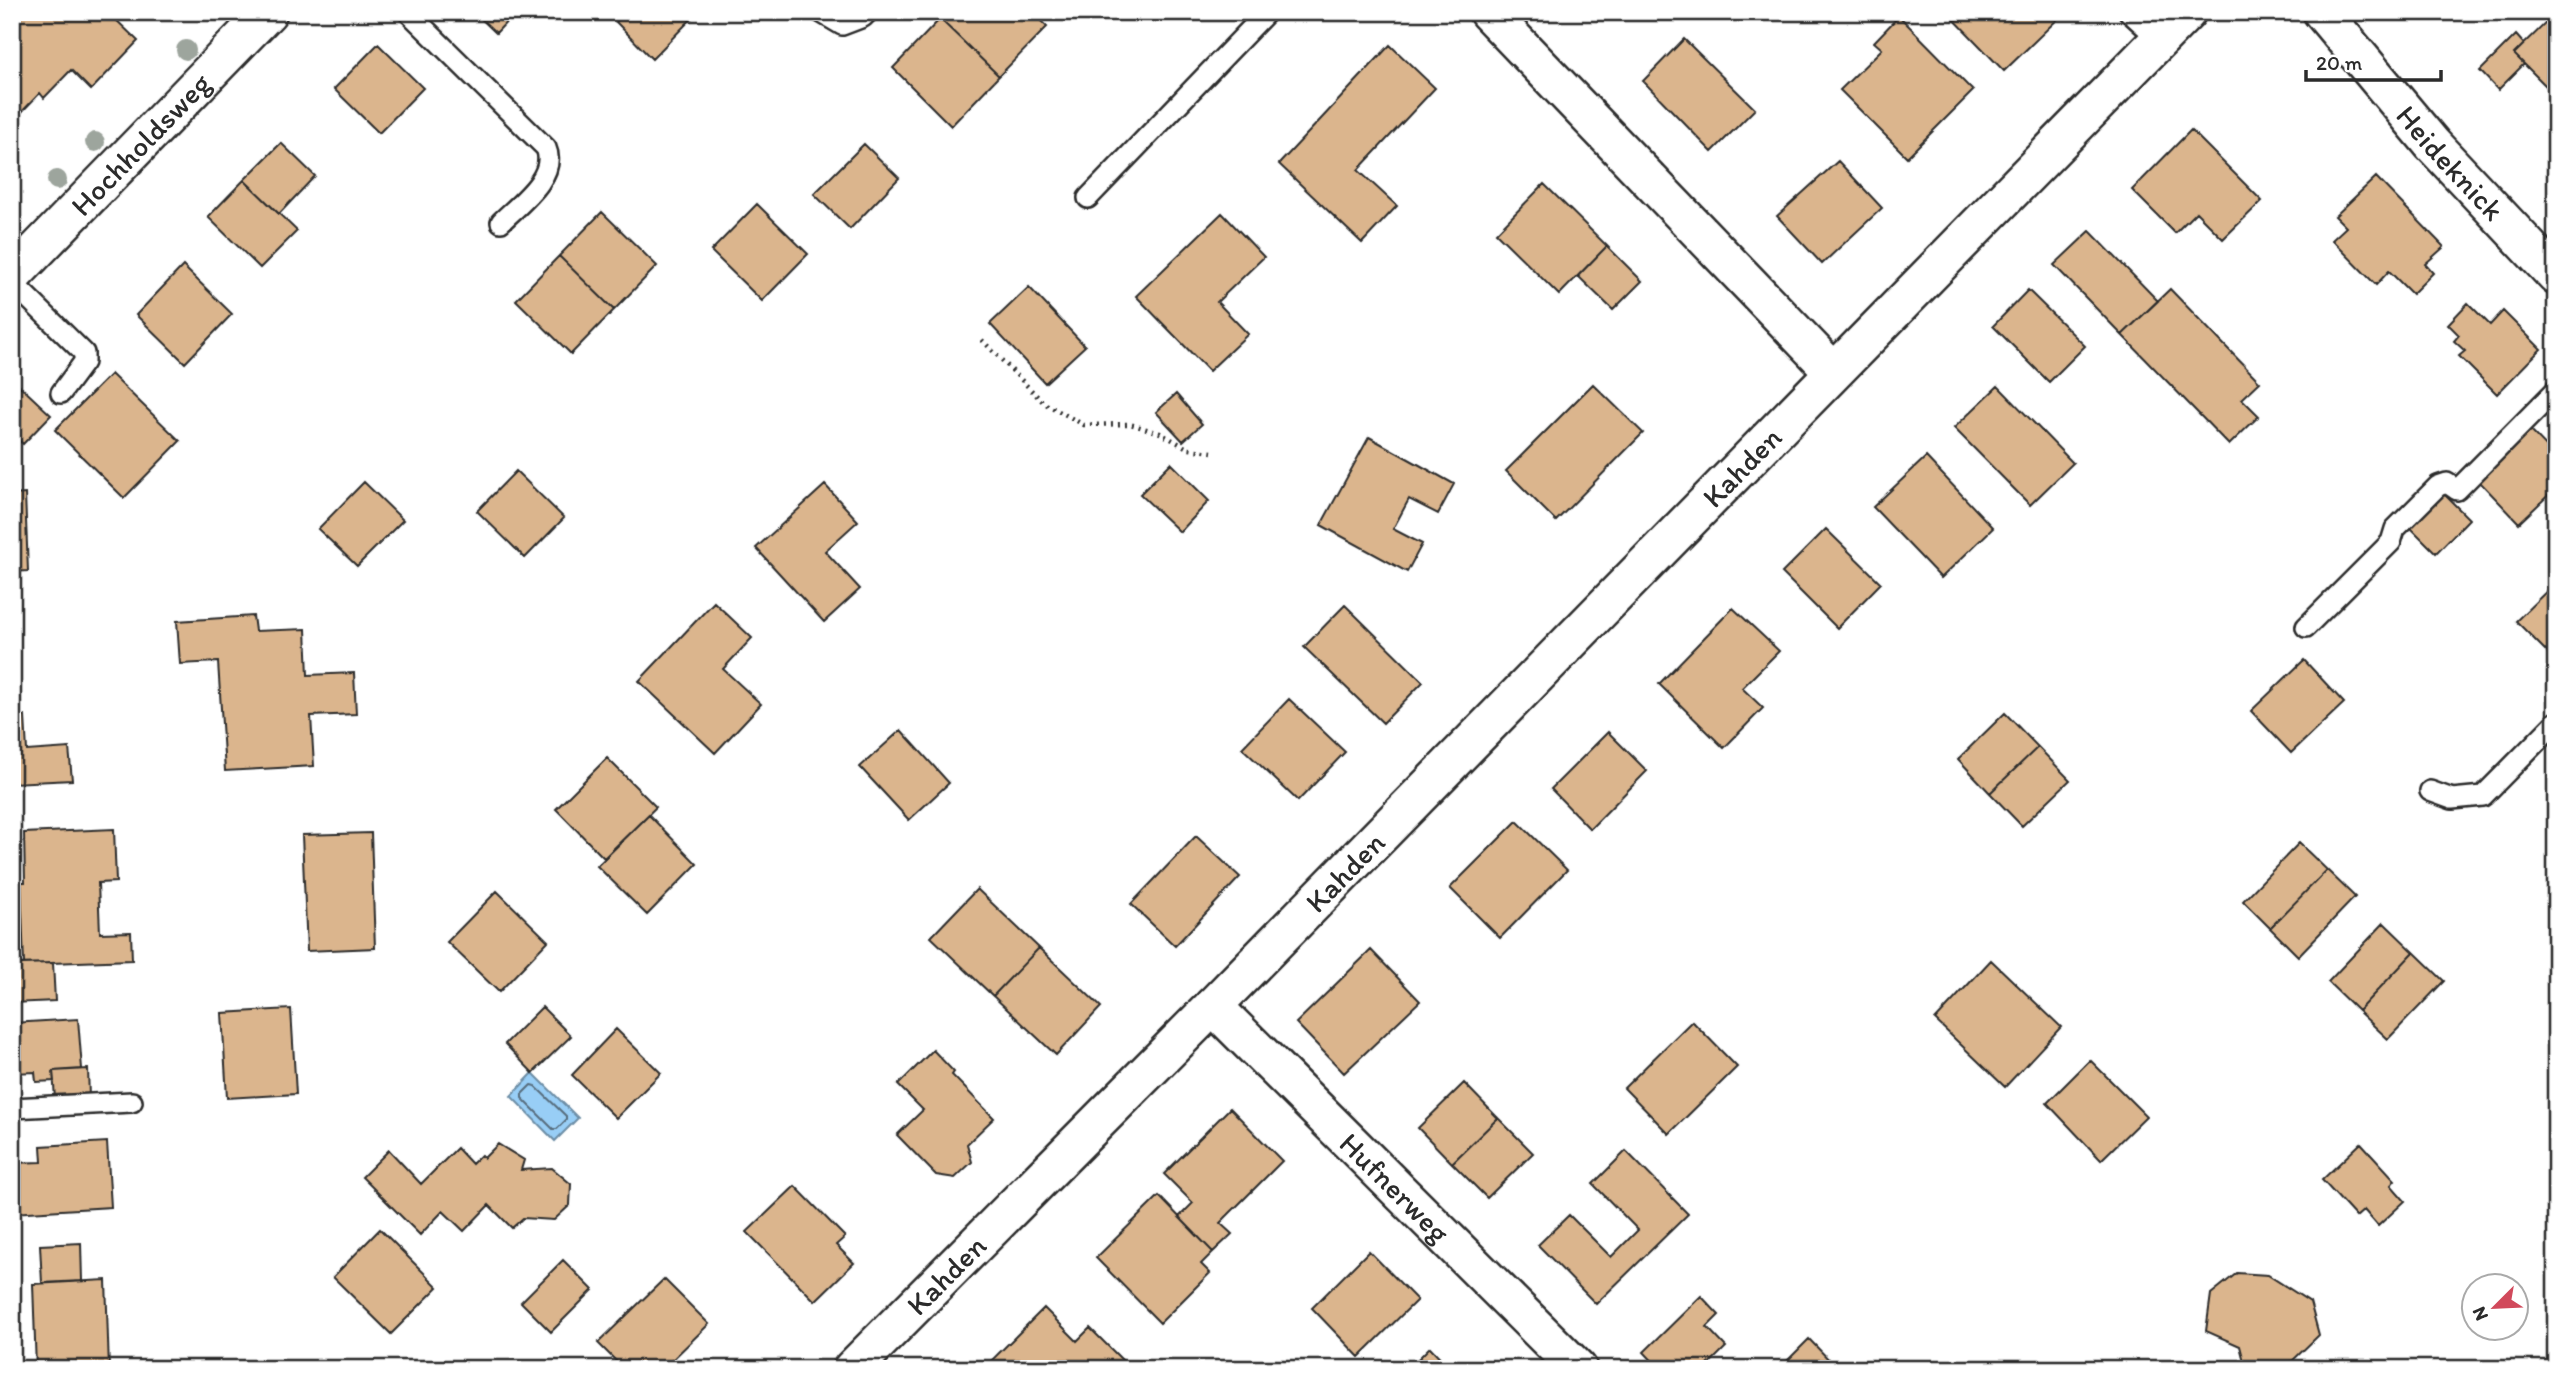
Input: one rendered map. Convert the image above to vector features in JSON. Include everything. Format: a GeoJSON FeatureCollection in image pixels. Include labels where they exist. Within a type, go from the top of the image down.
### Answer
{"type":"FeatureCollection","features":[{"type":"Feature","properties":{"kind":"street","name":"Hochholdsweg"},"geometry":{"type":"LineString","coordinates":[[12,275],[268,12]]}},
{"type":"Feature","properties":{"kind":"street"},"geometry":{"type":"LineString","coordinates":[[1488,12],[1833,371]]}},
{"type":"Feature","properties":{"kind":"street","name":"Kahden"},"geometry":{"type":"LineString","coordinates":[[852,1369],[1213,1006],[2186,12]]}},
{"type":"Feature","properties":{"kind":"street","name":"Heideknick"},"geometry":{"type":"LineString","coordinates":[[2322,12],[2433,145],[2556,276]]}},
{"type":"Feature","properties":{"kind":"street","name":"Hufnerweg"},"geometry":{"type":"LineString","coordinates":[[1213,1006],[1561,1363]]}},
{"type":"Feature","properties":{"kind":"lane"},"geometry":{"type":"LineString","coordinates":[[408,12],[546,148],[549,165],[545,176],[500,222]]}},
{"type":"Feature","properties":{"kind":"lane"},"geometry":{"type":"LineString","coordinates":[[820,12],[842,24],[863,17],[868,12]]}},
{"type":"Feature","properties":{"kind":"lane"},"geometry":{"type":"LineString","coordinates":[[1088,198],[1267,12]]}},
{"type":"Feature","properties":{"kind":"lane"},"geometry":{"type":"LineString","coordinates":[[2129,12],[2160,40]]}},
{"type":"Feature","properties":{"kind":"lane"},"geometry":{"type":"LineString","coordinates":[[12,282],[84,353],[84,362],[61,393]]}},
{"type":"Feature","properties":{"kind":"lane"},"geometry":{"type":"LineString","coordinates":[[2306,627],[2391,542],[2395,529],[2438,486],[2447,483],[2457,489],[2556,390]]}},
{"type":"Feature","properties":{"kind":"lane"},"geometry":{"type":"LineString","coordinates":[[2430,791],[2452,799],[2483,796],[2556,722]]}},
{"type":"Feature","properties":{"kind":"lane"},"geometry":{"type":"LineString","coordinates":[[12,1108],[132,1102]]}},
{"type":"Feature","properties":{"kind":"path"},"geometry":{"type":"LineString","coordinates":[[982,340],[1044,403],[1084,425],[1130,424],[1160,433],[1189,449],[1212,452]]}},
{"type":"Feature","properties":{"kind":"water"},"geometry":{"type":"Polygon","coordinates":[[[533,1073],[578,1118],[555,1141],[511,1096],[533,1073]]]}},
{"type":"Feature","properties":{"kind":"building"},"geometry":{"type":"Polygon","coordinates":[[[12,12],[108,12],[138,41],[91,90],[71,70],[44,98],[40,93],[13,121],[12,12]]]}},
{"type":"Feature","properties":{"kind":"building"},"geometry":{"type":"Polygon","coordinates":[[[474,12],[516,12],[496,33],[474,12]]]}},
{"type":"Feature","properties":{"kind":"building"},"geometry":{"type":"Polygon","coordinates":[[[625,12],[698,12],[652,59],[616,22],[625,12]]]}},
{"type":"Feature","properties":{"kind":"building"},"geometry":{"type":"Polygon","coordinates":[[[947,12],[1032,12],[1047,27],[999,76],[940,19],[947,12]]]}},
{"type":"Feature","properties":{"kind":"building"},"geometry":{"type":"Polygon","coordinates":[[[1947,12],[2065,12],[2004,71],[1947,12]]]}},
{"type":"Feature","properties":{"kind":"building"},"geometry":{"type":"Polygon","coordinates":[[[2556,13],[2556,96],[2514,54],[2556,13]]]}},
{"type":"Feature","properties":{"kind":"building"},"geometry":{"type":"Polygon","coordinates":[[[1899,16],[1973,91],[1907,157],[1840,90],[1882,49],[1874,42],[1899,16]]]}},
{"type":"Feature","properties":{"kind":"building"},"geometry":{"type":"Polygon","coordinates":[[[940,19],[999,76],[951,126],[893,68],[940,19]]]}},
{"type":"Feature","properties":{"kind":"building"},"geometry":{"type":"Polygon","coordinates":[[[2516,35],[2524,44],[2514,54],[2524,64],[2498,90],[2480,71],[2516,35]]]}},
{"type":"Feature","properties":{"kind":"building"},"geometry":{"type":"Polygon","coordinates":[[[1684,39],[1755,109],[1712,152],[1643,81],[1684,39]]]}},
{"type":"Feature","properties":{"kind":"building"},"geometry":{"type":"Polygon","coordinates":[[[378,44],[423,88],[379,133],[334,89],[378,44]]]}},
{"type":"Feature","properties":{"kind":"building"},"geometry":{"type":"Polygon","coordinates":[[[1390,45],[1435,88],[1358,170],[1397,206],[1362,243],[1279,164],[1390,45]]]}},
{"type":"Feature","properties":{"kind":"building"},"geometry":{"type":"Polygon","coordinates":[[[2191,130],[2262,201],[2223,239],[2196,212],[2175,233],[2132,190],[2191,130]]]}},
{"type":"Feature","properties":{"kind":"building"},"geometry":{"type":"Polygon","coordinates":[[[281,143],[315,176],[279,214],[244,180],[281,143]]]}},
{"type":"Feature","properties":{"kind":"building"},"geometry":{"type":"Polygon","coordinates":[[[864,144],[899,178],[850,229],[814,194],[864,144]]]}},
{"type":"Feature","properties":{"kind":"building"},"geometry":{"type":"Polygon","coordinates":[[[1838,161],[1882,208],[1822,264],[1777,216],[1838,161]]]}},
{"type":"Feature","properties":{"kind":"building"},"geometry":{"type":"Polygon","coordinates":[[[2376,177],[2444,247],[2425,264],[2433,273],[2412,294],[2389,271],[2376,285],[2332,240],[2346,227],[2335,216],[2376,177]]]}},
{"type":"Feature","properties":{"kind":"building"},"geometry":{"type":"Polygon","coordinates":[[[244,180],[297,231],[260,268],[208,217],[244,180]]]}},
{"type":"Feature","properties":{"kind":"building"},"geometry":{"type":"Polygon","coordinates":[[[1544,184],[1607,246],[1559,295],[1496,233],[1544,184]]]}},
{"type":"Feature","properties":{"kind":"building"},"geometry":{"type":"Polygon","coordinates":[[[757,204],[808,254],[762,301],[711,251],[757,204]]]}},
{"type":"Feature","properties":{"kind":"building"},"geometry":{"type":"Polygon","coordinates":[[[602,212],[657,266],[614,310],[559,256],[602,212]]]}},
{"type":"Feature","properties":{"kind":"building"},"geometry":{"type":"Polygon","coordinates":[[[1222,213],[1264,257],[1217,302],[1248,334],[1209,371],[1136,296],[1222,213]]]}},
{"type":"Feature","properties":{"kind":"building"},"geometry":{"type":"Polygon","coordinates":[[[2090,231],[2158,301],[2122,335],[2054,265],[2090,231]]]}},
{"type":"Feature","properties":{"kind":"building"},"geometry":{"type":"Polygon","coordinates":[[[1607,246],[1642,281],[1613,310],[1578,276],[1607,246]]]}},
{"type":"Feature","properties":{"kind":"building"},"geometry":{"type":"Polygon","coordinates":[[[559,256],[614,310],[571,354],[516,300],[559,256]]]}},
{"type":"Feature","properties":{"kind":"building"},"geometry":{"type":"Polygon","coordinates":[[[183,266],[232,314],[185,363],[136,315],[183,266]]]}},
{"type":"Feature","properties":{"kind":"building"},"geometry":{"type":"Polygon","coordinates":[[[1029,287],[1085,346],[1045,383],[990,324],[1029,287]]]}},
{"type":"Feature","properties":{"kind":"building"},"geometry":{"type":"Polygon","coordinates":[[[2170,289],[2260,382],[2242,399],[2259,416],[2229,445],[2122,335],[2170,289]]]}},
{"type":"Feature","properties":{"kind":"building"},"geometry":{"type":"Polygon","coordinates":[[[2028,290],[2085,346],[2049,382],[1993,326],[2028,290]]]}},
{"type":"Feature","properties":{"kind":"building"},"geometry":{"type":"Polygon","coordinates":[[[2468,303],[2490,325],[2503,311],[2541,349],[2497,394],[2459,356],[2465,351],[2454,341],[2459,335],[2448,324],[2468,303]]]}},
{"type":"Feature","properties":{"kind":"building"},"geometry":{"type":"Polygon","coordinates":[[[111,374],[180,441],[124,498],[55,430],[111,374]]]}},
{"type":"Feature","properties":{"kind":"building"},"geometry":{"type":"Polygon","coordinates":[[[1593,384],[1643,433],[1556,521],[1506,471],[1593,384]]]}},
{"type":"Feature","properties":{"kind":"building"},"geometry":{"type":"Polygon","coordinates":[[[20,386],[51,415],[23,444],[12,434],[12,394],[20,386]]]}},
{"type":"Feature","properties":{"kind":"building"},"geometry":{"type":"Polygon","coordinates":[[[1998,386],[2073,463],[2030,505],[1954,428],[1998,386]]]}},
{"type":"Feature","properties":{"kind":"building"},"geometry":{"type":"Polygon","coordinates":[[[1176,394],[1202,424],[1183,441],[1156,412],[1176,394]]]}},
{"type":"Feature","properties":{"kind":"building"},"geometry":{"type":"Polygon","coordinates":[[[2529,429],[2556,457],[2556,488],[2519,523],[2477,479],[2529,429]]]}},
{"type":"Feature","properties":{"kind":"building"},"geometry":{"type":"Polygon","coordinates":[[[1369,437],[1454,484],[1438,514],[1409,499],[1393,529],[1422,544],[1407,572],[1321,525],[1369,437]]]}},
{"type":"Feature","properties":{"kind":"building"},"geometry":{"type":"Polygon","coordinates":[[[1926,457],[1993,528],[1941,578],[1873,507],[1926,457]]]}},
{"type":"Feature","properties":{"kind":"building"},"geometry":{"type":"Polygon","coordinates":[[[1171,463],[1209,501],[1180,532],[1140,494],[1171,463]]]}},
{"type":"Feature","properties":{"kind":"building"},"geometry":{"type":"Polygon","coordinates":[[[516,471],[564,518],[525,558],[477,511],[516,471]]]}},
{"type":"Feature","properties":{"kind":"building"},"geometry":{"type":"Polygon","coordinates":[[[364,482],[403,520],[357,566],[318,529],[364,482]]]}},
{"type":"Feature","properties":{"kind":"building"},"geometry":{"type":"Polygon","coordinates":[[[825,485],[858,521],[825,551],[860,589],[824,622],[756,548],[825,485]]]}},
{"type":"Feature","properties":{"kind":"building"},"geometry":{"type":"Polygon","coordinates":[[[2439,489],[2469,519],[2436,553],[2406,523],[2439,489]]]}},
{"type":"Feature","properties":{"kind":"building"},"geometry":{"type":"Polygon","coordinates":[[[25,494],[28,571],[12,572],[12,495],[25,494]]]}},
{"type":"Feature","properties":{"kind":"building"},"geometry":{"type":"Polygon","coordinates":[[[1826,529],[1881,583],[1837,628],[1782,573],[1826,529]]]}},
{"type":"Feature","properties":{"kind":"building"},"geometry":{"type":"Polygon","coordinates":[[[2552,586],[2556,590],[2556,661],[2516,621],[2552,586]]]}},
{"type":"Feature","properties":{"kind":"building"},"geometry":{"type":"Polygon","coordinates":[[[714,602],[752,638],[723,669],[761,704],[715,753],[639,681],[714,602]]]}},
{"type":"Feature","properties":{"kind":"building"},"geometry":{"type":"Polygon","coordinates":[[[1345,605],[1423,682],[1383,723],[1304,647],[1345,605]]]}},
{"type":"Feature","properties":{"kind":"building"},"geometry":{"type":"Polygon","coordinates":[[[1733,608],[1779,651],[1742,688],[1763,708],[1724,748],[1659,684],[1733,608]]]}},
{"type":"Feature","properties":{"kind":"building"},"geometry":{"type":"Polygon","coordinates":[[[253,616],[255,631],[306,629],[308,675],[354,673],[356,714],[311,716],[314,766],[225,771],[218,662],[180,664],[177,621],[253,616]]]}},
{"type":"Feature","properties":{"kind":"building"},"geometry":{"type":"Polygon","coordinates":[[[2304,660],[2344,703],[2291,753],[2251,711],[2304,660]]]}},
{"type":"Feature","properties":{"kind":"building"},"geometry":{"type":"Polygon","coordinates":[[[1289,699],[1345,752],[1298,801],[1242,748],[1289,699]]]}},
{"type":"Feature","properties":{"kind":"building"},"geometry":{"type":"Polygon","coordinates":[[[2005,713],[2038,747],[1990,793],[1958,759],[2005,713]]]}},
{"type":"Feature","properties":{"kind":"building"},"geometry":{"type":"Polygon","coordinates":[[[12,716],[25,716],[27,751],[69,748],[72,780],[12,783],[12,716]]]}},
{"type":"Feature","properties":{"kind":"building"},"geometry":{"type":"Polygon","coordinates":[[[901,730],[949,783],[909,820],[860,767],[901,730]]]}},
{"type":"Feature","properties":{"kind":"building"},"geometry":{"type":"Polygon","coordinates":[[[1608,732],[1647,771],[1590,829],[1551,789],[1608,732]]]}},
{"type":"Feature","properties":{"kind":"building"},"geometry":{"type":"Polygon","coordinates":[[[2038,747],[2070,780],[2022,826],[1990,793],[2038,747]]]}},
{"type":"Feature","properties":{"kind":"building"},"geometry":{"type":"Polygon","coordinates":[[[607,758],[656,807],[604,858],[556,809],[607,758]]]}},
{"type":"Feature","properties":{"kind":"building"},"geometry":{"type":"Polygon","coordinates":[[[649,815],[697,864],[647,915],[597,866],[649,815]]]}},
{"type":"Feature","properties":{"kind":"building"},"geometry":{"type":"Polygon","coordinates":[[[1517,821],[1567,870],[1500,938],[1450,888],[1517,821]]]}},
{"type":"Feature","properties":{"kind":"building"},"geometry":{"type":"Polygon","coordinates":[[[114,829],[116,882],[98,883],[100,933],[131,932],[132,960],[24,964],[21,882],[25,882],[24,833],[114,829]]]}},
{"type":"Feature","properties":{"kind":"building"},"geometry":{"type":"Polygon","coordinates":[[[371,833],[375,948],[307,951],[302,835],[371,833]]]}},
{"type":"Feature","properties":{"kind":"building"},"geometry":{"type":"Polygon","coordinates":[[[1196,836],[1240,877],[1175,946],[1131,904],[1196,836]]]}},
{"type":"Feature","properties":{"kind":"building"},"geometry":{"type":"Polygon","coordinates":[[[2299,843],[2327,870],[2270,928],[2243,901],[2299,843]]]}},
{"type":"Feature","properties":{"kind":"building"},"geometry":{"type":"Polygon","coordinates":[[[2327,870],[2355,897],[2298,956],[2270,928],[2327,870]]]}},
{"type":"Feature","properties":{"kind":"building"},"geometry":{"type":"Polygon","coordinates":[[[977,889],[1039,948],[993,996],[931,937],[977,889]]]}},
{"type":"Feature","properties":{"kind":"building"},"geometry":{"type":"Polygon","coordinates":[[[497,891],[548,941],[499,992],[447,942],[497,891]]]}},
{"type":"Feature","properties":{"kind":"building"},"geometry":{"type":"Polygon","coordinates":[[[2384,923],[2414,952],[2358,1011],[2328,982],[2384,923]]]}},
{"type":"Feature","properties":{"kind":"building"},"geometry":{"type":"Polygon","coordinates":[[[1039,948],[1101,1007],[1056,1055],[993,996],[1039,948]]]}},
{"type":"Feature","properties":{"kind":"building"},"geometry":{"type":"Polygon","coordinates":[[[1371,950],[1420,1001],[1344,1073],[1296,1023],[1371,950]]]}},
{"type":"Feature","properties":{"kind":"building"},"geometry":{"type":"Polygon","coordinates":[[[2414,952],[2444,981],[2388,1039],[2358,1011],[2414,952]]]}},
{"type":"Feature","properties":{"kind":"building"},"geometry":{"type":"Polygon","coordinates":[[[1991,960],[2061,1027],[2005,1087],[1935,1020],[1991,960]]]}},
{"type":"Feature","properties":{"kind":"building"},"geometry":{"type":"Polygon","coordinates":[[[53,963],[55,1001],[12,1003],[12,964],[53,963]]]}},
{"type":"Feature","properties":{"kind":"building"},"geometry":{"type":"Polygon","coordinates":[[[542,1007],[571,1036],[533,1073],[505,1044],[542,1007]]]}},
{"type":"Feature","properties":{"kind":"building"},"geometry":{"type":"Polygon","coordinates":[[[291,1009],[296,1094],[227,1098],[222,1013],[291,1009]]]}},
{"type":"Feature","properties":{"kind":"building"},"geometry":{"type":"Polygon","coordinates":[[[78,1019],[82,1069],[53,1071],[54,1081],[36,1082],[35,1072],[13,1073],[12,1023],[78,1019]]]}},
{"type":"Feature","properties":{"kind":"building"},"geometry":{"type":"Polygon","coordinates":[[[1692,1021],[1737,1067],[1669,1134],[1624,1088],[1692,1021]]]}},
{"type":"Feature","properties":{"kind":"building"},"geometry":{"type":"Polygon","coordinates":[[[616,1029],[661,1073],[616,1118],[572,1075],[616,1029]]]}},
{"type":"Feature","properties":{"kind":"building"},"geometry":{"type":"Polygon","coordinates":[[[933,1050],[954,1072],[952,1075],[994,1118],[967,1144],[972,1162],[955,1178],[936,1175],[897,1135],[923,1110],[898,1085],[933,1050]]]}},
{"type":"Feature","properties":{"kind":"building"},"geometry":{"type":"Polygon","coordinates":[[[2090,1060],[2146,1116],[2101,1160],[2047,1103],[2090,1060]]]}},
{"type":"Feature","properties":{"kind":"building"},"geometry":{"type":"Polygon","coordinates":[[[88,1069],[89,1097],[55,1099],[53,1071],[88,1069]]]}},
{"type":"Feature","properties":{"kind":"building"},"geometry":{"type":"Polygon","coordinates":[[[1464,1083],[1498,1118],[1452,1163],[1418,1128],[1464,1083]]]}},
{"type":"Feature","properties":{"kind":"building"},"geometry":{"type":"Polygon","coordinates":[[[1230,1108],[1282,1161],[1220,1223],[1232,1234],[1213,1252],[1179,1217],[1193,1203],[1164,1174],[1230,1108]]]}},
{"type":"Feature","properties":{"kind":"building"},"geometry":{"type":"Polygon","coordinates":[[[1498,1118],[1533,1153],[1487,1198],[1452,1163],[1498,1118]]]}},
{"type":"Feature","properties":{"kind":"building"},"geometry":{"type":"Polygon","coordinates":[[[107,1142],[111,1207],[12,1213],[12,1163],[42,1162],[41,1146],[107,1142]]]}},
{"type":"Feature","properties":{"kind":"building"},"geometry":{"type":"Polygon","coordinates":[[[2361,1143],[2395,1180],[2391,1185],[2405,1201],[2378,1226],[2364,1210],[2356,1217],[2322,1180],[2361,1143]]]}},
{"type":"Feature","properties":{"kind":"building"},"geometry":{"type":"Polygon","coordinates":[[[498,1144],[524,1160],[521,1170],[552,1168],[571,1184],[570,1205],[554,1220],[523,1218],[512,1228],[489,1205],[464,1231],[443,1211],[420,1235],[362,1177],[389,1150],[421,1184],[457,1148],[472,1164],[481,1155],[484,1158],[498,1144]]]}},
{"type":"Feature","properties":{"kind":"building"},"geometry":{"type":"Polygon","coordinates":[[[1626,1151],[1688,1214],[1596,1304],[1538,1245],[1569,1215],[1611,1257],[1638,1230],[1593,1184],[1626,1151]]]}},
{"type":"Feature","properties":{"kind":"building"},"geometry":{"type":"Polygon","coordinates":[[[795,1186],[845,1237],[836,1245],[854,1263],[815,1301],[747,1232],[795,1186]]]}},
{"type":"Feature","properties":{"kind":"building"},"geometry":{"type":"Polygon","coordinates":[[[1159,1196],[1213,1252],[1201,1264],[1210,1273],[1160,1323],[1096,1258],[1159,1196]]]}},
{"type":"Feature","properties":{"kind":"building"},"geometry":{"type":"Polygon","coordinates":[[[380,1229],[438,1287],[391,1334],[333,1277],[380,1229]]]}},
{"type":"Feature","properties":{"kind":"building"},"geometry":{"type":"Polygon","coordinates":[[[81,1243],[82,1281],[42,1283],[40,1245],[81,1243]]]}},
{"type":"Feature","properties":{"kind":"building"},"geometry":{"type":"Polygon","coordinates":[[[1369,1251],[1417,1300],[1359,1357],[1312,1308],[1369,1251]]]}},
{"type":"Feature","properties":{"kind":"building"},"geometry":{"type":"Polygon","coordinates":[[[563,1260],[593,1290],[551,1332],[521,1302],[563,1260]]]}},
{"type":"Feature","properties":{"kind":"building"},"geometry":{"type":"Polygon","coordinates":[[[2237,1273],[2268,1275],[2310,1302],[2319,1335],[2284,1369],[2246,1369],[2240,1346],[2206,1331],[2211,1294],[2237,1273]]]}},
{"type":"Feature","properties":{"kind":"building"},"geometry":{"type":"Polygon","coordinates":[[[664,1279],[709,1324],[663,1369],[624,1369],[598,1343],[664,1279]]]}},
{"type":"Feature","properties":{"kind":"building"},"geometry":{"type":"Polygon","coordinates":[[[106,1280],[109,1369],[36,1369],[33,1284],[106,1280]]]}},
{"type":"Feature","properties":{"kind":"building"},"geometry":{"type":"Polygon","coordinates":[[[1701,1296],[1719,1315],[1707,1327],[1726,1347],[1704,1369],[1660,1369],[1644,1352],[1701,1296]]]}},
{"type":"Feature","properties":{"kind":"building"},"geometry":{"type":"Polygon","coordinates":[[[1044,1308],[1077,1341],[1090,1328],[1131,1369],[990,1369],[987,1365],[1044,1308]]]}},
{"type":"Feature","properties":{"kind":"building"},"geometry":{"type":"Polygon","coordinates":[[[1809,1339],[1838,1369],[1779,1369],[1809,1339]]]}},
{"type":"Feature","properties":{"kind":"building"},"geometry":{"type":"Polygon","coordinates":[[[1430,1347],[1451,1369],[1408,1369],[1430,1347]]]}}]}
